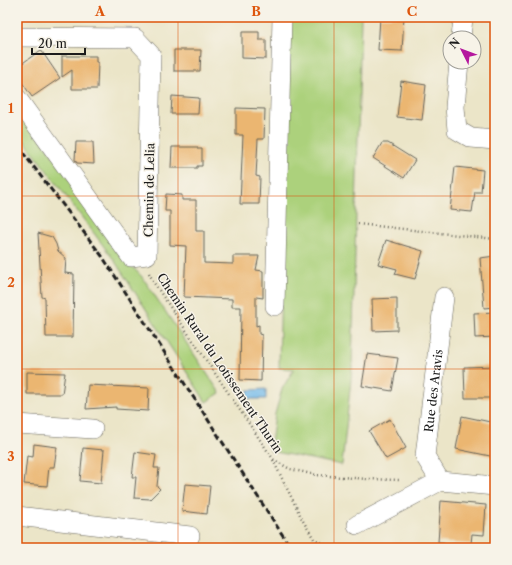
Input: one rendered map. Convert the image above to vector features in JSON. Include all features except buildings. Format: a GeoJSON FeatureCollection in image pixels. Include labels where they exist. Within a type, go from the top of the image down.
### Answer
{"type":"FeatureCollection","features":[{"type":"Feature","properties":{"kind":"street"},"geometry":{"type":"LineString","coordinates":[[275,306],[282,17]]}},
{"type":"Feature","properties":{"kind":"street"},"geometry":{"type":"LineString","coordinates":[[462,30],[463,18]]}},
{"type":"Feature","properties":{"kind":"street","name":"Chemin de Lelia"},"geometry":{"type":"LineString","coordinates":[[17,37],[135,38],[151,55],[148,255],[138,256]]}},
{"type":"Feature","properties":{"kind":"street"},"geometry":{"type":"LineString","coordinates":[[458,70],[455,107],[457,130],[471,138],[495,140]]}},
{"type":"Feature","properties":{"kind":"street"},"geometry":{"type":"LineString","coordinates":[[17,98],[131,257],[138,256]]}},
{"type":"Feature","properties":{"kind":"street","name":"Rue des Aravis"},"geometry":{"type":"LineString","coordinates":[[440,481],[425,456],[444,297]]}},
{"type":"Feature","properties":{"kind":"street"},"geometry":{"type":"LineString","coordinates":[[17,424],[94,429]]}},
{"type":"Feature","properties":{"kind":"street"},"geometry":{"type":"LineString","coordinates":[[357,525],[440,481],[495,486]]}},
{"type":"Feature","properties":{"kind":"street"},"geometry":{"type":"LineString","coordinates":[[17,516],[190,536]]}},
{"type":"Feature","properties":{"kind":"path"},"geometry":{"type":"LineString","coordinates":[[358,224],[495,239]]}},
{"type":"Feature","properties":{"kind":"path","name":"Chemin Rural du Lotissement Thurin"},"geometry":{"type":"LineString","coordinates":[[138,256],[154,283],[273,459],[290,469],[316,475],[403,480]]}},
{"type":"Feature","properties":{"kind":"path"},"geometry":{"type":"LineString","coordinates":[[273,459],[303,521],[314,539],[332,548]]}},
{"type":"Feature","properties":{"kind":"green space"},"geometry":{"type":"Polygon","coordinates":[[[287,17],[361,17],[352,370],[342,465],[270,451],[275,414],[282,389],[294,369],[279,368],[287,17]]]}},
{"type":"Feature","properties":{"kind":"green space"},"geometry":{"type":"Polygon","coordinates":[[[17,105],[126,260],[143,278],[220,393],[206,402],[114,260],[17,131],[17,105]]]}},
{"type":"Feature","properties":{"kind":"water"},"geometry":{"type":"Polygon","coordinates":[[[266,389],[266,399],[248,399],[245,394],[248,390],[266,389]]]}},
{"type":"Feature","properties":{"kind":"railway"},"geometry":{"type":"LineString","coordinates":[[17,145],[102,256],[291,548]]}}]}
